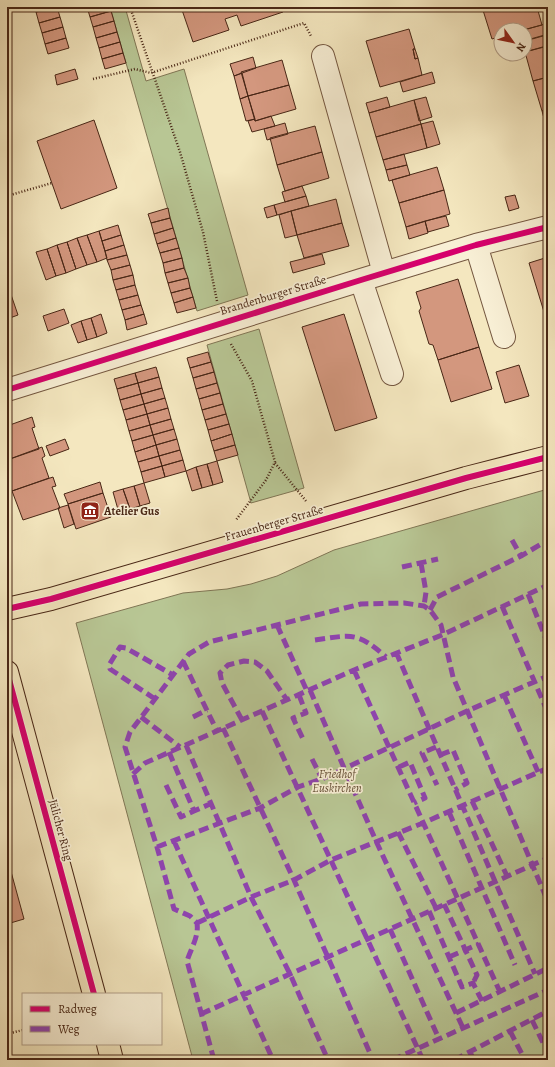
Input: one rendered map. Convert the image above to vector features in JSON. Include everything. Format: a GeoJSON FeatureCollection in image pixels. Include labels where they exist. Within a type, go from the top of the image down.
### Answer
{"type":"FeatureCollection","features":[{"type":"Feature","properties":{"kind":"main road","name":"Frauenberger Straße"},"geometry":{"type":"LineString","coordinates":[[7,609],[50,600],[466,478],[548,457]]}},
{"type":"Feature","properties":{"kind":"main road","name":"Jülicher Ring"},"geometry":{"type":"LineString","coordinates":[[7,672],[94,993]]}},
{"type":"Feature","properties":{"kind":"main road"},"geometry":{"type":"LineString","coordinates":[[108,1045],[112,1060]]}},
{"type":"Feature","properties":{"kind":"street"},"geometry":{"type":"LineString","coordinates":[[323,56],[384,273]]}},
{"type":"Feature","properties":{"kind":"street","name":"Brandenburger Straße"},"geometry":{"type":"LineString","coordinates":[[7,390],[476,245],[548,227]]}},
{"type":"Feature","properties":{"kind":"street"},"geometry":{"type":"LineString","coordinates":[[476,245],[504,337]]}},
{"type":"Feature","properties":{"kind":"street"},"geometry":{"type":"LineString","coordinates":[[361,280],[392,374]]}},
{"type":"Feature","properties":{"kind":"path"},"geometry":{"type":"LineString","coordinates":[[137,7],[130,8],[151,73],[180,152],[203,232],[222,323],[233,349],[252,380],[275,462],[322,520]]}},
{"type":"Feature","properties":{"kind":"path"},"geometry":{"type":"LineString","coordinates":[[93,80],[135,69],[151,73],[304,23],[323,56]]}},
{"type":"Feature","properties":{"kind":"path"},"geometry":{"type":"LineString","coordinates":[[7,196],[52,183]]}},
{"type":"Feature","properties":{"kind":"path"},"geometry":{"type":"LineString","coordinates":[[235,522],[266,480],[275,462]]}},
{"type":"Feature","properties":{"kind":"path"},"geometry":{"type":"LineString","coordinates":[[7,1034],[22,1030]]}},
{"type":"Feature","properties":{"kind":"green space"},"geometry":{"type":"Polygon","coordinates":[[[110,7],[125,7],[146,81],[184,69],[248,295],[197,311],[110,7]]]}},
{"type":"Feature","properties":{"kind":"green space"},"geometry":{"type":"Polygon","coordinates":[[[259,329],[304,488],[251,503],[207,345],[259,329]]]}},
{"type":"Feature","properties":{"kind":"green space","name":"Friedhof Euskirchen"},"geometry":{"type":"Polygon","coordinates":[[[548,489],[548,1060],[193,1060],[76,623],[183,593],[227,589],[251,584],[277,576],[334,550],[548,489]]]}},
{"type":"Feature","properties":{"kind":"building"},"geometry":{"type":"Polygon","coordinates":[[[35,7],[55,7],[36,12],[35,7]]]}},
{"type":"Feature","properties":{"kind":"building"},"geometry":{"type":"Polygon","coordinates":[[[57,7],[60,17],[39,23],[36,12],[57,7]]]}},
{"type":"Feature","properties":{"kind":"building"},"geometry":{"type":"Polygon","coordinates":[[[87,7],[110,7],[111,11],[90,17],[87,7]]]}},
{"type":"Feature","properties":{"kind":"building"},"geometry":{"type":"Polygon","coordinates":[[[181,7],[281,7],[283,12],[241,26],[237,15],[225,19],[229,30],[193,42],[181,7]]]}},
{"type":"Feature","properties":{"kind":"building"},"geometry":{"type":"Polygon","coordinates":[[[482,7],[537,7],[542,25],[533,27],[533,22],[493,22],[492,39],[482,7]]]}},
{"type":"Feature","properties":{"kind":"building"},"geometry":{"type":"Polygon","coordinates":[[[111,11],[114,21],[93,27],[90,17],[111,11]]]}},
{"type":"Feature","properties":{"kind":"building"},"geometry":{"type":"Polygon","coordinates":[[[60,17],[63,27],[42,33],[39,23],[60,17]]]}},
{"type":"Feature","properties":{"kind":"building"},"geometry":{"type":"Polygon","coordinates":[[[114,21],[117,32],[96,38],[93,27],[114,21]]]}},
{"type":"Feature","properties":{"kind":"building"},"geometry":{"type":"Polygon","coordinates":[[[545,24],[548,34],[533,38],[533,27],[545,24]]]}},
{"type":"Feature","properties":{"kind":"building"},"geometry":{"type":"Polygon","coordinates":[[[63,27],[66,38],[45,44],[42,33],[63,27]]]}},
{"type":"Feature","properties":{"kind":"building"},"geometry":{"type":"Polygon","coordinates":[[[409,29],[415,49],[413,49],[415,59],[418,58],[422,75],[380,87],[366,41],[409,29]]]}},
{"type":"Feature","properties":{"kind":"building"},"geometry":{"type":"Polygon","coordinates":[[[117,32],[120,42],[99,48],[96,38],[117,32]]]}},
{"type":"Feature","properties":{"kind":"building"},"geometry":{"type":"Polygon","coordinates":[[[543,36],[546,46],[533,50],[533,39],[543,36]]]}},
{"type":"Feature","properties":{"kind":"building"},"geometry":{"type":"Polygon","coordinates":[[[66,38],[69,48],[48,54],[45,44],[66,38]]]}},
{"type":"Feature","properties":{"kind":"building"},"geometry":{"type":"Polygon","coordinates":[[[120,42],[123,53],[102,59],[99,48],[120,42]]]}},
{"type":"Feature","properties":{"kind":"building"},"geometry":{"type":"Polygon","coordinates":[[[548,46],[548,77],[533,81],[528,62],[533,62],[533,50],[548,46]]]}},
{"type":"Feature","properties":{"kind":"building"},"geometry":{"type":"Polygon","coordinates":[[[413,49],[415,49],[418,58],[415,59],[413,49]]]}},
{"type":"Feature","properties":{"kind":"building"},"geometry":{"type":"Polygon","coordinates":[[[123,53],[126,63],[105,69],[102,59],[123,53]]]}},
{"type":"Feature","properties":{"kind":"building"},"geometry":{"type":"Polygon","coordinates":[[[253,57],[256,68],[234,76],[230,64],[253,57]]]}},
{"type":"Feature","properties":{"kind":"building"},"geometry":{"type":"Polygon","coordinates":[[[282,60],[289,85],[248,96],[241,72],[282,60]]]}},
{"type":"Feature","properties":{"kind":"building"},"geometry":{"type":"Polygon","coordinates":[[[75,69],[78,79],[57,85],[55,75],[75,69]]]}},
{"type":"Feature","properties":{"kind":"building"},"geometry":{"type":"Polygon","coordinates":[[[432,72],[435,83],[403,92],[400,82],[432,72]]]}},
{"type":"Feature","properties":{"kind":"building"},"geometry":{"type":"Polygon","coordinates":[[[242,73],[248,96],[240,99],[234,76],[242,73]]]}},
{"type":"Feature","properties":{"kind":"building"},"geometry":{"type":"Polygon","coordinates":[[[548,77],[548,109],[542,111],[533,81],[548,77]]]}},
{"type":"Feature","properties":{"kind":"building"},"geometry":{"type":"Polygon","coordinates":[[[289,85],[296,109],[255,121],[248,96],[289,85]]]}},
{"type":"Feature","properties":{"kind":"building"},"geometry":{"type":"Polygon","coordinates":[[[248,96],[255,119],[246,121],[240,99],[248,96]]]}},
{"type":"Feature","properties":{"kind":"building"},"geometry":{"type":"Polygon","coordinates":[[[387,97],[390,107],[369,113],[366,103],[387,97]]]}},
{"type":"Feature","properties":{"kind":"building"},"geometry":{"type":"Polygon","coordinates":[[[426,97],[432,117],[419,121],[414,100],[426,97]]]}},
{"type":"Feature","properties":{"kind":"building"},"geometry":{"type":"Polygon","coordinates":[[[414,100],[421,124],[376,137],[369,113],[414,100]]]}},
{"type":"Feature","properties":{"kind":"building"},"geometry":{"type":"Polygon","coordinates":[[[548,109],[548,121],[545,122],[542,111],[548,109]]]}},
{"type":"Feature","properties":{"kind":"building"},"geometry":{"type":"Polygon","coordinates":[[[271,116],[275,126],[252,132],[248,121],[255,119],[255,121],[271,116]]]}},
{"type":"Feature","properties":{"kind":"building"},"geometry":{"type":"Polygon","coordinates":[[[94,120],[117,188],[61,209],[37,141],[94,120]]]}},
{"type":"Feature","properties":{"kind":"building"},"geometry":{"type":"Polygon","coordinates":[[[433,121],[440,144],[427,148],[421,124],[433,121]]]}},
{"type":"Feature","properties":{"kind":"building"},"geometry":{"type":"Polygon","coordinates":[[[548,121],[548,132],[545,122],[548,121]]]}},
{"type":"Feature","properties":{"kind":"building"},"geometry":{"type":"Polygon","coordinates":[[[285,123],[288,134],[267,140],[264,129],[285,123]]]}},
{"type":"Feature","properties":{"kind":"building"},"geometry":{"type":"Polygon","coordinates":[[[421,124],[427,148],[383,160],[376,137],[421,124]]]}},
{"type":"Feature","properties":{"kind":"building"},"geometry":{"type":"Polygon","coordinates":[[[315,126],[322,152],[277,165],[270,138],[315,126]]]}},
{"type":"Feature","properties":{"kind":"building"},"geometry":{"type":"Polygon","coordinates":[[[322,152],[329,178],[285,191],[277,165],[322,152]]]}},
{"type":"Feature","properties":{"kind":"building"},"geometry":{"type":"Polygon","coordinates":[[[404,154],[407,165],[386,170],[383,160],[404,154]]]}},
{"type":"Feature","properties":{"kind":"building"},"geometry":{"type":"Polygon","coordinates":[[[407,165],[410,175],[389,181],[386,170],[407,165]]]}},
{"type":"Feature","properties":{"kind":"building"},"geometry":{"type":"Polygon","coordinates":[[[437,167],[444,190],[399,203],[392,180],[437,167]]]}},
{"type":"Feature","properties":{"kind":"building"},"geometry":{"type":"Polygon","coordinates":[[[302,186],[306,196],[285,202],[282,192],[302,186]]]}},
{"type":"Feature","properties":{"kind":"building"},"geometry":{"type":"Polygon","coordinates":[[[444,190],[450,214],[406,227],[399,203],[444,190]]]}},
{"type":"Feature","properties":{"kind":"building"},"geometry":{"type":"Polygon","coordinates":[[[515,195],[519,208],[509,211],[505,197],[515,195]]]}},
{"type":"Feature","properties":{"kind":"building"},"geometry":{"type":"Polygon","coordinates":[[[306,196],[309,206],[277,215],[274,205],[306,196]]]}},
{"type":"Feature","properties":{"kind":"building"},"geometry":{"type":"Polygon","coordinates":[[[336,199],[342,223],[297,235],[291,211],[336,199]]]}},
{"type":"Feature","properties":{"kind":"building"},"geometry":{"type":"Polygon","coordinates":[[[274,205],[277,215],[267,218],[264,208],[274,205]]]}},
{"type":"Feature","properties":{"kind":"building"},"geometry":{"type":"Polygon","coordinates":[[[168,208],[170,218],[151,223],[148,214],[168,208]]]}},
{"type":"Feature","properties":{"kind":"building"},"geometry":{"type":"Polygon","coordinates":[[[291,211],[297,235],[285,238],[279,215],[291,211]]]}},
{"type":"Feature","properties":{"kind":"building"},"geometry":{"type":"Polygon","coordinates":[[[446,216],[449,226],[428,232],[425,221],[446,216]]]}},
{"type":"Feature","properties":{"kind":"building"},"geometry":{"type":"Polygon","coordinates":[[[170,218],[173,228],[154,234],[151,223],[170,218]]]}},
{"type":"Feature","properties":{"kind":"building"},"geometry":{"type":"Polygon","coordinates":[[[425,221],[428,233],[409,239],[406,227],[425,221]]]}},
{"type":"Feature","properties":{"kind":"building"},"geometry":{"type":"Polygon","coordinates":[[[342,223],[349,246],[304,258],[297,235],[342,223]]]}},
{"type":"Feature","properties":{"kind":"building"},"geometry":{"type":"Polygon","coordinates":[[[118,225],[121,235],[102,241],[99,231],[118,225]]]}},
{"type":"Feature","properties":{"kind":"building"},"geometry":{"type":"Polygon","coordinates":[[[173,228],[176,238],[157,244],[154,234],[173,228]]]}},
{"type":"Feature","properties":{"kind":"building"},"geometry":{"type":"Polygon","coordinates":[[[99,231],[107,258],[97,262],[87,235],[99,231]]]}},
{"type":"Feature","properties":{"kind":"building"},"geometry":{"type":"Polygon","coordinates":[[[87,235],[97,262],[87,265],[77,238],[87,235]]]}},
{"type":"Feature","properties":{"kind":"building"},"geometry":{"type":"Polygon","coordinates":[[[121,235],[124,245],[105,251],[102,241],[121,235]]]}},
{"type":"Feature","properties":{"kind":"building"},"geometry":{"type":"Polygon","coordinates":[[[77,238],[87,265],[76,269],[67,242],[77,238]]]}},
{"type":"Feature","properties":{"kind":"building"},"geometry":{"type":"Polygon","coordinates":[[[176,238],[179,248],[160,253],[157,244],[176,238]]]}},
{"type":"Feature","properties":{"kind":"building"},"geometry":{"type":"Polygon","coordinates":[[[67,242],[76,269],[66,273],[57,245],[67,242]]]}},
{"type":"Feature","properties":{"kind":"building"},"geometry":{"type":"Polygon","coordinates":[[[57,245],[66,273],[56,276],[47,249],[57,245]]]}},
{"type":"Feature","properties":{"kind":"building"},"geometry":{"type":"Polygon","coordinates":[[[124,245],[127,255],[107,260],[105,251],[124,245]]]}},
{"type":"Feature","properties":{"kind":"building"},"geometry":{"type":"Polygon","coordinates":[[[179,248],[182,258],[163,263],[160,253],[179,248]]]}},
{"type":"Feature","properties":{"kind":"building"},"geometry":{"type":"Polygon","coordinates":[[[47,249],[56,276],[46,280],[36,252],[47,249]]]}},
{"type":"Feature","properties":{"kind":"building"},"geometry":{"type":"Polygon","coordinates":[[[322,254],[325,264],[293,273],[290,262],[322,254]]]}},
{"type":"Feature","properties":{"kind":"building"},"geometry":{"type":"Polygon","coordinates":[[[127,255],[130,265],[111,270],[107,260],[127,255]]]}},
{"type":"Feature","properties":{"kind":"building"},"geometry":{"type":"Polygon","coordinates":[[[548,257],[548,325],[529,263],[548,257]]]}},
{"type":"Feature","properties":{"kind":"building"},"geometry":{"type":"Polygon","coordinates":[[[182,258],[184,268],[165,273],[163,263],[182,258]]]}},
{"type":"Feature","properties":{"kind":"building"},"geometry":{"type":"Polygon","coordinates":[[[130,265],[133,275],[113,280],[111,270],[130,265]]]}},
{"type":"Feature","properties":{"kind":"building"},"geometry":{"type":"Polygon","coordinates":[[[184,268],[188,278],[168,283],[165,273],[184,268]]]}},
{"type":"Feature","properties":{"kind":"building"},"geometry":{"type":"Polygon","coordinates":[[[133,275],[135,285],[116,290],[113,280],[133,275]]]}},
{"type":"Feature","properties":{"kind":"building"},"geometry":{"type":"Polygon","coordinates":[[[188,278],[190,288],[171,293],[168,283],[188,278]]]}},
{"type":"Feature","properties":{"kind":"building"},"geometry":{"type":"Polygon","coordinates":[[[458,279],[479,347],[438,360],[433,345],[429,344],[419,311],[421,308],[416,292],[458,279]]]}},
{"type":"Feature","properties":{"kind":"building"},"geometry":{"type":"Polygon","coordinates":[[[7,283],[18,315],[7,319],[7,283]]]}},
{"type":"Feature","properties":{"kind":"building"},"geometry":{"type":"Polygon","coordinates":[[[135,285],[138,295],[119,300],[116,290],[135,285]]]}},
{"type":"Feature","properties":{"kind":"building"},"geometry":{"type":"Polygon","coordinates":[[[190,288],[193,297],[174,303],[171,293],[190,288]]]}},
{"type":"Feature","properties":{"kind":"building"},"geometry":{"type":"Polygon","coordinates":[[[138,295],[141,305],[122,310],[119,300],[138,295]]]}},
{"type":"Feature","properties":{"kind":"building"},"geometry":{"type":"Polygon","coordinates":[[[193,297],[196,308],[177,313],[174,303],[193,297]]]}},
{"type":"Feature","properties":{"kind":"building"},"geometry":{"type":"Polygon","coordinates":[[[141,305],[144,314],[125,320],[122,310],[141,305]]]}},
{"type":"Feature","properties":{"kind":"building"},"geometry":{"type":"Polygon","coordinates":[[[64,309],[69,323],[48,331],[43,316],[64,309]]]}},
{"type":"Feature","properties":{"kind":"building"},"geometry":{"type":"Polygon","coordinates":[[[101,314],[107,333],[97,337],[91,318],[101,314]]]}},
{"type":"Feature","properties":{"kind":"building"},"geometry":{"type":"Polygon","coordinates":[[[144,314],[147,324],[127,330],[125,320],[144,314]]]}},
{"type":"Feature","properties":{"kind":"building"},"geometry":{"type":"Polygon","coordinates":[[[344,314],[377,418],[335,431],[302,327],[344,314]]]}},
{"type":"Feature","properties":{"kind":"building"},"geometry":{"type":"Polygon","coordinates":[[[91,318],[97,337],[87,340],[81,321],[91,318]]]}},
{"type":"Feature","properties":{"kind":"building"},"geometry":{"type":"Polygon","coordinates":[[[81,321],[87,340],[78,343],[71,325],[81,321]]]}},
{"type":"Feature","properties":{"kind":"building"},"geometry":{"type":"Polygon","coordinates":[[[479,347],[492,389],[451,402],[438,360],[479,347]]]}},
{"type":"Feature","properties":{"kind":"building"},"geometry":{"type":"Polygon","coordinates":[[[208,352],[211,362],[190,368],[187,358],[208,352]]]}},
{"type":"Feature","properties":{"kind":"building"},"geometry":{"type":"Polygon","coordinates":[[[211,362],[214,372],[193,378],[190,368],[211,362]]]}},
{"type":"Feature","properties":{"kind":"building"},"geometry":{"type":"Polygon","coordinates":[[[519,365],[529,396],[505,403],[496,372],[519,365]]]}},
{"type":"Feature","properties":{"kind":"building"},"geometry":{"type":"Polygon","coordinates":[[[156,367],[159,377],[138,383],[135,373],[156,367]]]}},
{"type":"Feature","properties":{"kind":"building"},"geometry":{"type":"Polygon","coordinates":[[[214,372],[217,383],[196,389],[193,378],[214,372]]]}},
{"type":"Feature","properties":{"kind":"building"},"geometry":{"type":"Polygon","coordinates":[[[135,373],[138,383],[117,389],[114,379],[135,373]]]}},
{"type":"Feature","properties":{"kind":"building"},"geometry":{"type":"Polygon","coordinates":[[[159,377],[162,388],[141,394],[138,383],[159,377]]]}},
{"type":"Feature","properties":{"kind":"building"},"geometry":{"type":"Polygon","coordinates":[[[138,383],[141,394],[120,400],[117,389],[138,383]]]}},
{"type":"Feature","properties":{"kind":"building"},"geometry":{"type":"Polygon","coordinates":[[[217,383],[220,393],[199,399],[196,389],[217,383]]]}},
{"type":"Feature","properties":{"kind":"building"},"geometry":{"type":"Polygon","coordinates":[[[162,388],[165,398],[144,404],[141,394],[162,388]]]}},
{"type":"Feature","properties":{"kind":"building"},"geometry":{"type":"Polygon","coordinates":[[[220,393],[223,404],[202,410],[199,399],[220,393]]]}},
{"type":"Feature","properties":{"kind":"building"},"geometry":{"type":"Polygon","coordinates":[[[141,394],[144,404],[123,410],[120,400],[141,394]]]}},
{"type":"Feature","properties":{"kind":"building"},"geometry":{"type":"Polygon","coordinates":[[[165,398],[168,408],[147,414],[144,404],[165,398]]]}},
{"type":"Feature","properties":{"kind":"building"},"geometry":{"type":"Polygon","coordinates":[[[144,404],[147,414],[126,420],[123,410],[144,404]]]}},
{"type":"Feature","properties":{"kind":"building"},"geometry":{"type":"Polygon","coordinates":[[[223,404],[226,414],[205,420],[202,410],[223,404]]]}},
{"type":"Feature","properties":{"kind":"building"},"geometry":{"type":"Polygon","coordinates":[[[168,408],[171,419],[150,425],[147,414],[168,408]]]}},
{"type":"Feature","properties":{"kind":"building"},"geometry":{"type":"Polygon","coordinates":[[[147,414],[150,425],[129,431],[126,420],[147,414]]]}},
{"type":"Feature","properties":{"kind":"building"},"geometry":{"type":"Polygon","coordinates":[[[226,414],[229,424],[208,430],[205,420],[226,414]]]}},
{"type":"Feature","properties":{"kind":"building"},"geometry":{"type":"Polygon","coordinates":[[[32,417],[35,427],[32,428],[39,449],[7,460],[7,426],[32,417]]]}},
{"type":"Feature","properties":{"kind":"building"},"geometry":{"type":"Polygon","coordinates":[[[171,419],[174,429],[153,435],[150,425],[171,419]]]}},
{"type":"Feature","properties":{"kind":"building"},"geometry":{"type":"Polygon","coordinates":[[[229,424],[232,434],[211,441],[208,430],[229,424]]]}},
{"type":"Feature","properties":{"kind":"building"},"geometry":{"type":"Polygon","coordinates":[[[150,425],[153,435],[132,441],[129,431],[150,425]]]}},
{"type":"Feature","properties":{"kind":"building"},"geometry":{"type":"Polygon","coordinates":[[[174,429],[177,439],[156,445],[153,435],[174,429]]]}},
{"type":"Feature","properties":{"kind":"building"},"geometry":{"type":"Polygon","coordinates":[[[232,434],[235,445],[214,451],[211,441],[232,434]]]}},
{"type":"Feature","properties":{"kind":"building"},"geometry":{"type":"Polygon","coordinates":[[[153,435],[156,445],[135,452],[132,441],[153,435]]]}},
{"type":"Feature","properties":{"kind":"building"},"geometry":{"type":"Polygon","coordinates":[[[65,439],[69,449],[50,456],[46,446],[65,439]]]}},
{"type":"Feature","properties":{"kind":"building"},"geometry":{"type":"Polygon","coordinates":[[[177,439],[180,450],[159,456],[156,445],[177,439]]]}},
{"type":"Feature","properties":{"kind":"building"},"geometry":{"type":"Polygon","coordinates":[[[156,445],[159,456],[138,462],[135,452],[156,445]]]}},
{"type":"Feature","properties":{"kind":"building"},"geometry":{"type":"Polygon","coordinates":[[[235,445],[238,455],[217,461],[214,451],[235,445]]]}},
{"type":"Feature","properties":{"kind":"building"},"geometry":{"type":"Polygon","coordinates":[[[42,447],[45,456],[42,458],[49,478],[12,491],[7,475],[7,460],[42,447]]]}},
{"type":"Feature","properties":{"kind":"building"},"geometry":{"type":"Polygon","coordinates":[[[180,450],[183,460],[162,466],[159,456],[180,450]]]}},
{"type":"Feature","properties":{"kind":"building"},"geometry":{"type":"Polygon","coordinates":[[[159,456],[162,466],[141,472],[138,462],[159,456]]]}},
{"type":"Feature","properties":{"kind":"building"},"geometry":{"type":"Polygon","coordinates":[[[183,460],[186,471],[165,477],[162,466],[183,460]]]}},
{"type":"Feature","properties":{"kind":"building"},"geometry":{"type":"Polygon","coordinates":[[[217,461],[223,482],[213,485],[207,464],[217,461]]]}},
{"type":"Feature","properties":{"kind":"building"},"geometry":{"type":"Polygon","coordinates":[[[207,464],[213,485],[202,488],[196,467],[207,464]]]}},
{"type":"Feature","properties":{"kind":"building"},"geometry":{"type":"Polygon","coordinates":[[[162,466],[165,477],[144,483],[141,472],[162,466]]]}},
{"type":"Feature","properties":{"kind":"building"},"geometry":{"type":"Polygon","coordinates":[[[196,467],[202,488],[192,491],[186,471],[196,467]]]}},
{"type":"Feature","properties":{"kind":"building"},"geometry":{"type":"Polygon","coordinates":[[[53,477],[56,486],[52,487],[60,508],[23,520],[12,491],[53,477]]]}},
{"type":"Feature","properties":{"kind":"building"},"geometry":{"type":"Polygon","coordinates":[[[100,482],[103,493],[68,504],[64,494],[100,482]]]}},
{"type":"Feature","properties":{"kind":"building"},"geometry":{"type":"Polygon","coordinates":[[[144,483],[150,503],[140,506],[134,486],[144,483]]]}},
{"type":"Feature","properties":{"kind":"building"},"geometry":{"type":"Polygon","coordinates":[[[134,486],[140,506],[130,509],[123,489],[134,486]]]}},
{"type":"Feature","properties":{"kind":"building"},"geometry":{"type":"Polygon","coordinates":[[[123,489],[130,509],[119,513],[113,492],[123,489]]]}},
{"type":"Feature","properties":{"kind":"building","name":"Atelier Gus"},"geometry":{"type":"Polygon","coordinates":[[[103,493],[111,517],[76,529],[68,504],[103,493]]]}},
{"type":"Feature","properties":{"kind":"building"},"geometry":{"type":"Polygon","coordinates":[[[68,505],[74,524],[64,528],[58,508],[68,505]]]}},
{"type":"Feature","properties":{"kind":"building"},"geometry":{"type":"Polygon","coordinates":[[[7,857],[24,919],[7,924],[7,857]]]}},
{"type":"Feature","properties":{"kind":"marked path"},"geometry":{"type":"LineString","coordinates":[[512,540],[521,556]]}},
{"type":"Feature","properties":{"kind":"marked path"},"geometry":{"type":"LineString","coordinates":[[430,610],[437,597],[521,556],[548,540]]}},
{"type":"Feature","properties":{"kind":"marked path"},"geometry":{"type":"LineString","coordinates":[[402,567],[438,559]]}},
{"type":"Feature","properties":{"kind":"marked path"},"geometry":{"type":"LineString","coordinates":[[421,563],[426,592],[424,606]]}},
{"type":"Feature","properties":{"kind":"marked path"},"geometry":{"type":"LineString","coordinates":[[133,774],[145,763],[354,670],[442,635],[548,585]]}},
{"type":"Feature","properties":{"kind":"marked path"},"geometry":{"type":"LineString","coordinates":[[528,594],[548,644]]}},
{"type":"Feature","properties":{"kind":"marked path"},"geometry":{"type":"LineString","coordinates":[[214,1060],[187,961],[196,938],[197,923],[190,916],[174,909],[157,847],[125,747],[130,732],[189,654],[209,642],[361,604],[404,603],[424,606],[430,610],[441,625],[453,677],[548,902]]}},
{"type":"Feature","properties":{"kind":"marked path"},"geometry":{"type":"LineString","coordinates":[[502,606],[548,713]]}},
{"type":"Feature","properties":{"kind":"marked path"},"geometry":{"type":"LineString","coordinates":[[277,625],[307,691]]}},
{"type":"Feature","properties":{"kind":"marked path"},"geometry":{"type":"LineString","coordinates":[[315,640],[346,636],[353,637],[368,643],[386,657]]}},
{"type":"Feature","properties":{"kind":"marked path"},"geometry":{"type":"LineString","coordinates":[[155,699],[110,669],[109,665],[120,647],[126,648],[173,675]]}},
{"type":"Feature","properties":{"kind":"marked path"},"geometry":{"type":"LineString","coordinates":[[396,652],[535,974]]}},
{"type":"Feature","properties":{"kind":"marked path"},"geometry":{"type":"LineString","coordinates":[[183,661],[217,731]]}},
{"type":"Feature","properties":{"kind":"marked path"},"geometry":{"type":"LineString","coordinates":[[242,720],[222,683],[220,673],[228,665],[244,661],[255,662],[267,671],[287,700]]}},
{"type":"Feature","properties":{"kind":"marked path"},"geometry":{"type":"LineString","coordinates":[[354,670],[500,992]]}},
{"type":"Feature","properties":{"kind":"marked path"},"geometry":{"type":"LineString","coordinates":[[157,847],[260,808],[298,787],[322,779],[467,711],[548,676]]}},
{"type":"Feature","properties":{"kind":"marked path"},"geometry":{"type":"LineString","coordinates":[[310,690],[376,841],[463,1028]]}},
{"type":"Feature","properties":{"kind":"marked path"},"geometry":{"type":"LineString","coordinates":[[299,695],[306,713],[293,718],[304,741]]}},
{"type":"Feature","properties":{"kind":"marked path"},"geometry":{"type":"LineString","coordinates":[[504,695],[538,772]]}},
{"type":"Feature","properties":{"kind":"marked path"},"geometry":{"type":"LineString","coordinates":[[193,717],[207,710]]}},
{"type":"Feature","properties":{"kind":"marked path"},"geometry":{"type":"LineString","coordinates":[[262,711],[423,1060]]}},
{"type":"Feature","properties":{"kind":"marked path"},"geometry":{"type":"LineString","coordinates":[[141,717],[180,747]]}},
{"type":"Feature","properties":{"kind":"marked path"},"geometry":{"type":"LineString","coordinates":[[223,728],[294,880],[373,1060]]}},
{"type":"Feature","properties":{"kind":"marked path"},"geometry":{"type":"LineString","coordinates":[[186,745],[251,897],[290,974],[328,1060]]}},
{"type":"Feature","properties":{"kind":"marked path"},"geometry":{"type":"LineString","coordinates":[[436,747],[422,753],[437,785]]}},
{"type":"Feature","properties":{"kind":"marked path"},"geometry":{"type":"LineString","coordinates":[[440,755],[453,750],[467,783],[455,790]]}},
{"type":"Feature","properties":{"kind":"marked path"},"geometry":{"type":"LineString","coordinates":[[169,752],[194,811],[210,804]]}},
{"type":"Feature","properties":{"kind":"marked path"},"geometry":{"type":"LineString","coordinates":[[312,759],[322,779]]}},
{"type":"Feature","properties":{"kind":"marked path"},"geometry":{"type":"LineString","coordinates":[[399,767],[410,762],[425,798],[414,803]]}},
{"type":"Feature","properties":{"kind":"marked path"},"geometry":{"type":"LineString","coordinates":[[197,923],[251,897],[294,880],[331,860],[423,823],[548,768]]}},
{"type":"Feature","properties":{"kind":"marked path"},"geometry":{"type":"LineString","coordinates":[[166,785],[181,817],[194,811]]}},
{"type":"Feature","properties":{"kind":"marked path"},"geometry":{"type":"LineString","coordinates":[[472,801],[507,876]]}},
{"type":"Feature","properties":{"kind":"marked path"},"geometry":{"type":"LineString","coordinates":[[449,812],[515,965]]}},
{"type":"Feature","properties":{"kind":"marked path"},"geometry":{"type":"LineString","coordinates":[[398,832],[436,908]]}},
{"type":"Feature","properties":{"kind":"marked path"},"geometry":{"type":"LineString","coordinates":[[174,841],[273,1060]]}},
{"type":"Feature","properties":{"kind":"marked path"},"geometry":{"type":"LineString","coordinates":[[201,1014],[548,858]]}},
{"type":"Feature","properties":{"kind":"marked path"},"geometry":{"type":"LineString","coordinates":[[444,904],[477,975],[473,983]]}},
{"type":"Feature","properties":{"kind":"marked path"},"geometry":{"type":"LineString","coordinates":[[429,911],[462,987],[473,983],[482,1001]]}},
{"type":"Feature","properties":{"kind":"marked path"},"geometry":{"type":"LineString","coordinates":[[390,929],[439,1039]]}},
{"type":"Feature","properties":{"kind":"marked path"},"geometry":{"type":"LineString","coordinates":[[449,957],[479,944]]}},
{"type":"Feature","properties":{"kind":"marked path"},"geometry":{"type":"LineString","coordinates":[[456,1013],[548,968]]}},
{"type":"Feature","properties":{"kind":"marked path"},"geometry":{"type":"LineString","coordinates":[[392,1060],[548,990]]}},
{"type":"Feature","properties":{"kind":"marked path"},"geometry":{"type":"LineString","coordinates":[[454,1060],[548,1011]]}},
{"type":"Feature","properties":{"kind":"marked path"},"geometry":{"type":"LineString","coordinates":[[532,1020],[548,1053]]}},
{"type":"Feature","properties":{"kind":"marked path"},"geometry":{"type":"LineString","coordinates":[[510,1031],[525,1060]]}},
{"type":"Feature","properties":{"kind":"marked path"},"geometry":{"type":"LineString","coordinates":[[470,1052],[474,1060]]}},
{"type":"Feature","properties":{"kind":"cycle path"},"geometry":{"type":"LineString","coordinates":[[7,390],[476,245],[548,227]]}},
{"type":"Feature","properties":{"kind":"cycle path"},"geometry":{"type":"LineString","coordinates":[[7,609],[51,599],[466,478],[548,457]]}},
{"type":"Feature","properties":{"kind":"cycle path"},"geometry":{"type":"LineString","coordinates":[[7,672],[94,993]]}},
{"type":"Feature","properties":{"kind":"place","name":"Atelier Gus"},"geometry":{"type":"Point","coordinates":[90,511]}}]}
